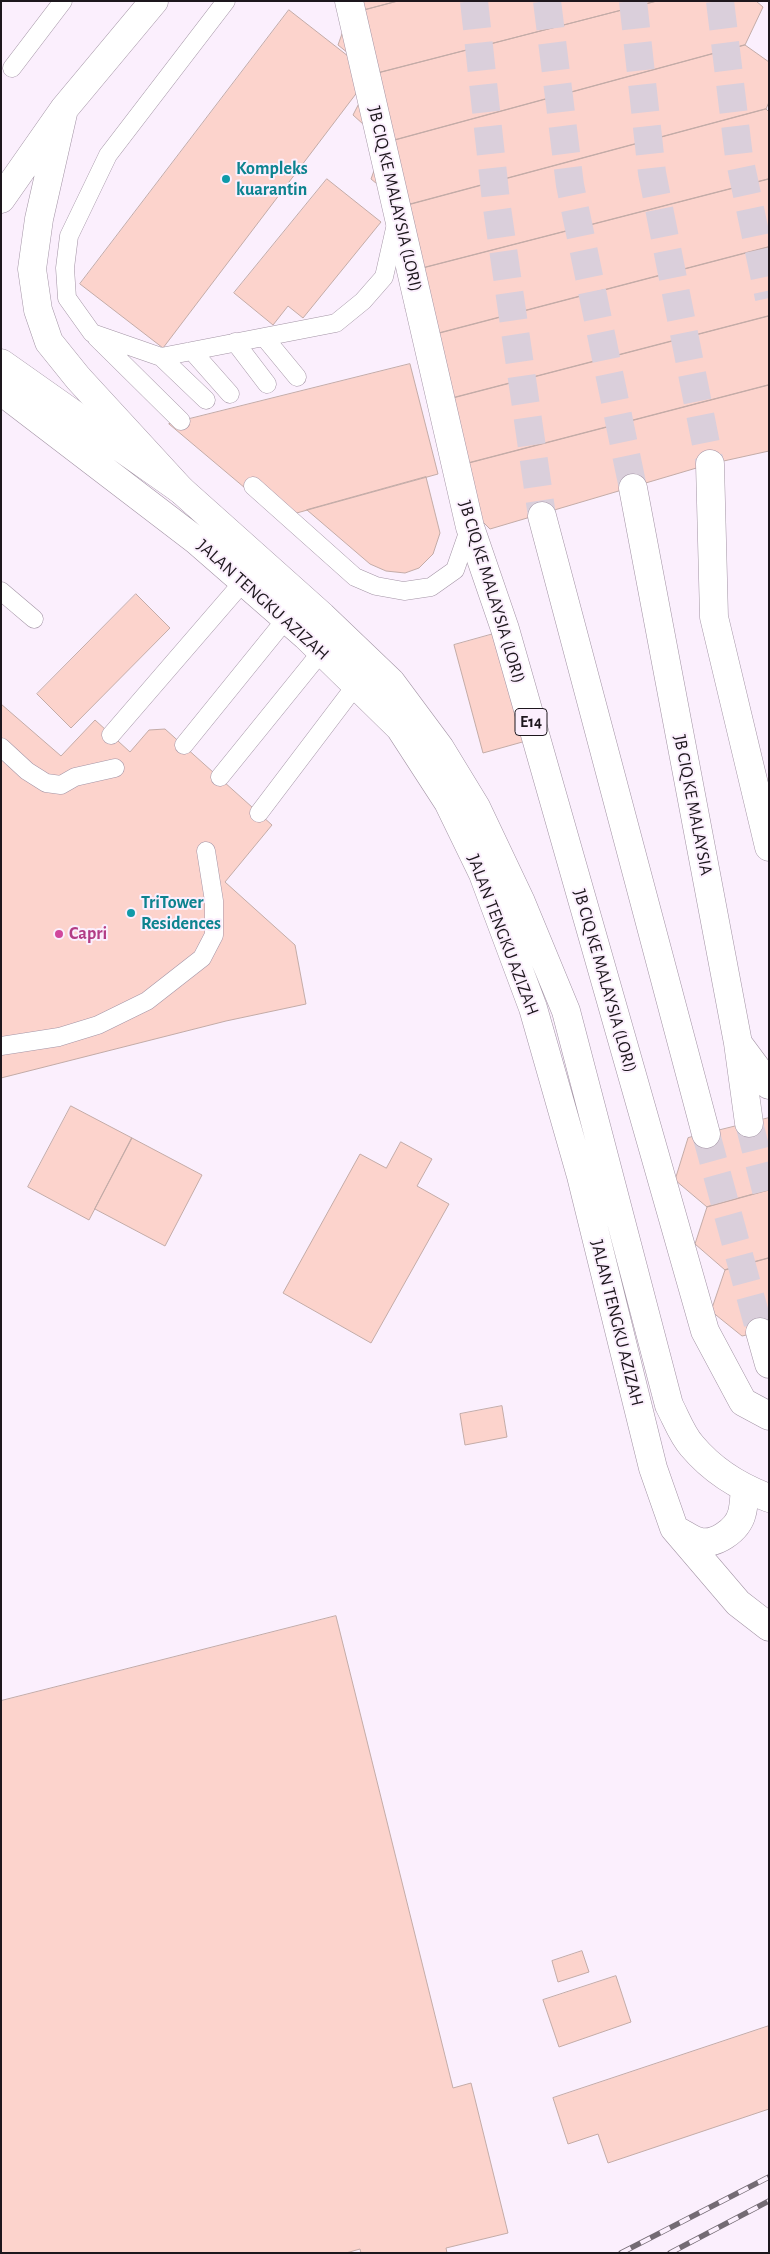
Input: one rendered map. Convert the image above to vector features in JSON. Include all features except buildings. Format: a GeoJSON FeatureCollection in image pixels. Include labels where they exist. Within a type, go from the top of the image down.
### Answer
{"type":"FeatureCollection","features":[{"type":"Feature","properties":{"kind":"main road"},"geometry":{"type":"LineString","coordinates":[[1,199],[64,108],[154,1]]}},
{"type":"Feature","properties":{"kind":"main road","name":"JB CIQ KE MALAYSIA (LORI)"},"geometry":{"type":"LineString","coordinates":[[349,1],[470,528],[504,629],[705,1331],[743,1402],[769,1416]]}},
{"type":"Feature","properties":{"kind":"main road"},"geometry":{"type":"LineString","coordinates":[[64,108],[39,219],[32,269],[38,310],[49,342],[78,378],[181,490]]}},
{"type":"Feature","properties":{"kind":"main road","name":"JALAN TENGKU AZIZAH"},"geometry":{"type":"LineString","coordinates":[[1,363],[181,490],[322,616],[391,682],[440,748],[476,807],[522,902],[566,1011],[669,1405],[691,1445],[719,1472],[757,1494]]}},
{"type":"Feature","properties":{"kind":"main road","name":"JALAN TENGKU AZIZAH"},"geometry":{"type":"LineString","coordinates":[[1,391],[197,541],[322,651],[400,728],[448,802],[483,874],[533,1008],[581,1176],[653,1468],[674,1528],[738,1604],[769,1627]]}},
{"type":"Feature","properties":{"kind":"main road"},"geometry":{"type":"LineString","coordinates":[[710,464],[714,617],[769,847]]}},
{"type":"Feature","properties":{"kind":"main road","name":"JB CIQ KE MALAYSIA"},"geometry":{"type":"LineString","coordinates":[[633,488],[738,1044],[749,1123]]}},
{"type":"Feature","properties":{"kind":"main road"},"geometry":{"type":"LineString","coordinates":[[542,516],[706,1134]]}},
{"type":"Feature","properties":{"kind":"main road"},"geometry":{"type":"LineString","coordinates":[[738,1044],[769,1085]]}},
{"type":"Feature","properties":{"kind":"main road"},"geometry":{"type":"LineString","coordinates":[[760,1332],[769,1364]]}},
{"type":"Feature","properties":{"kind":"main road"},"geometry":{"type":"LineString","coordinates":[[674,1528],[697,1542],[711,1542],[735,1527],[757,1494]]}},
{"type":"Feature","properties":{"kind":"lane"},"geometry":{"type":"LineString","coordinates":[[12,68],[63,1]]}},
{"type":"Feature","properties":{"kind":"lane"},"geometry":{"type":"LineString","coordinates":[[181,421],[92,333],[67,298],[65,268],[69,236],[108,156],[226,1]]}},
{"type":"Feature","properties":{"kind":"lane"},"geometry":{"type":"LineString","coordinates":[[161,357],[336,323],[363,301],[384,277],[398,215]]}},
{"type":"Feature","properties":{"kind":"lane"},"geometry":{"type":"LineString","coordinates":[[92,333],[161,357],[206,400]]}},
{"type":"Feature","properties":{"kind":"lane"},"geometry":{"type":"LineString","coordinates":[[264,337],[297,377]]}},
{"type":"Feature","properties":{"kind":"lane"},"geometry":{"type":"LineString","coordinates":[[235,342],[267,384]]}},
{"type":"Feature","properties":{"kind":"lane"},"geometry":{"type":"LineString","coordinates":[[192,351],[230,394]]}},
{"type":"Feature","properties":{"kind":"lane"},"geometry":{"type":"LineString","coordinates":[[253,486],[355,577],[376,586],[404,591],[431,587],[454,570],[470,528]]}},
{"type":"Feature","properties":{"kind":"lane"},"geometry":{"type":"LineString","coordinates":[[111,736],[243,582]]}},
{"type":"Feature","properties":{"kind":"lane"},"geometry":{"type":"LineString","coordinates":[[1,591],[34,619]]}},
{"type":"Feature","properties":{"kind":"lane"},"geometry":{"type":"LineString","coordinates":[[184,745],[286,619]]}},
{"type":"Feature","properties":{"kind":"lane"},"geometry":{"type":"LineString","coordinates":[[220,777],[322,651]]}},
{"type":"Feature","properties":{"kind":"lane"},"geometry":{"type":"LineString","coordinates":[[259,813],[356,685]]}},
{"type":"Feature","properties":{"kind":"lane"},"geometry":{"type":"LineString","coordinates":[[1,747],[27,771],[46,783],[61,785],[75,777],[115,768]]}},
{"type":"Feature","properties":{"kind":"lane"},"geometry":{"type":"LineString","coordinates":[[1,1046],[59,1037],[98,1025],[147,1001],[202,958],[214,935],[214,901],[206,851]]}},
{"type":"Feature","properties":{"kind":"tunnel"},"geometry":{"type":"LineString","coordinates":[[474,1],[496,201],[542,516]]}},
{"type":"Feature","properties":{"kind":"tunnel"},"geometry":{"type":"LineString","coordinates":[[547,1],[570,185],[633,488]]}},
{"type":"Feature","properties":{"kind":"tunnel"},"geometry":{"type":"LineString","coordinates":[[633,1],[652,173],[710,464]]}},
{"type":"Feature","properties":{"kind":"tunnel"},"geometry":{"type":"LineString","coordinates":[[720,1],[739,157],[769,298]]}},
{"type":"Feature","properties":{"kind":"tunnel"},"geometry":{"type":"LineString","coordinates":[[749,1123],[769,1202]]}},
{"type":"Feature","properties":{"kind":"tunnel"},"geometry":{"type":"LineString","coordinates":[[706,1134],[760,1332]]}},
{"type":"Feature","properties":{"kind":"railway"},"geometry":{"type":"LineString","coordinates":[[621,2253],[769,2177]]}},
{"type":"Feature","properties":{"kind":"railway"},"geometry":{"type":"LineString","coordinates":[[670,2253],[769,2201]]}},
{"type":"Feature","properties":{"kind":"place","name":"Kompleks kuarantin"},"geometry":{"type":"Point","coordinates":[226,179]}},
{"type":"Feature","properties":{"kind":"place","name":"TriTower Residences"},"geometry":{"type":"Point","coordinates":[131,913]}},
{"type":"Feature","properties":{"kind":"place","name":"Capri"},"geometry":{"type":"Point","coordinates":[59,934]}}]}
